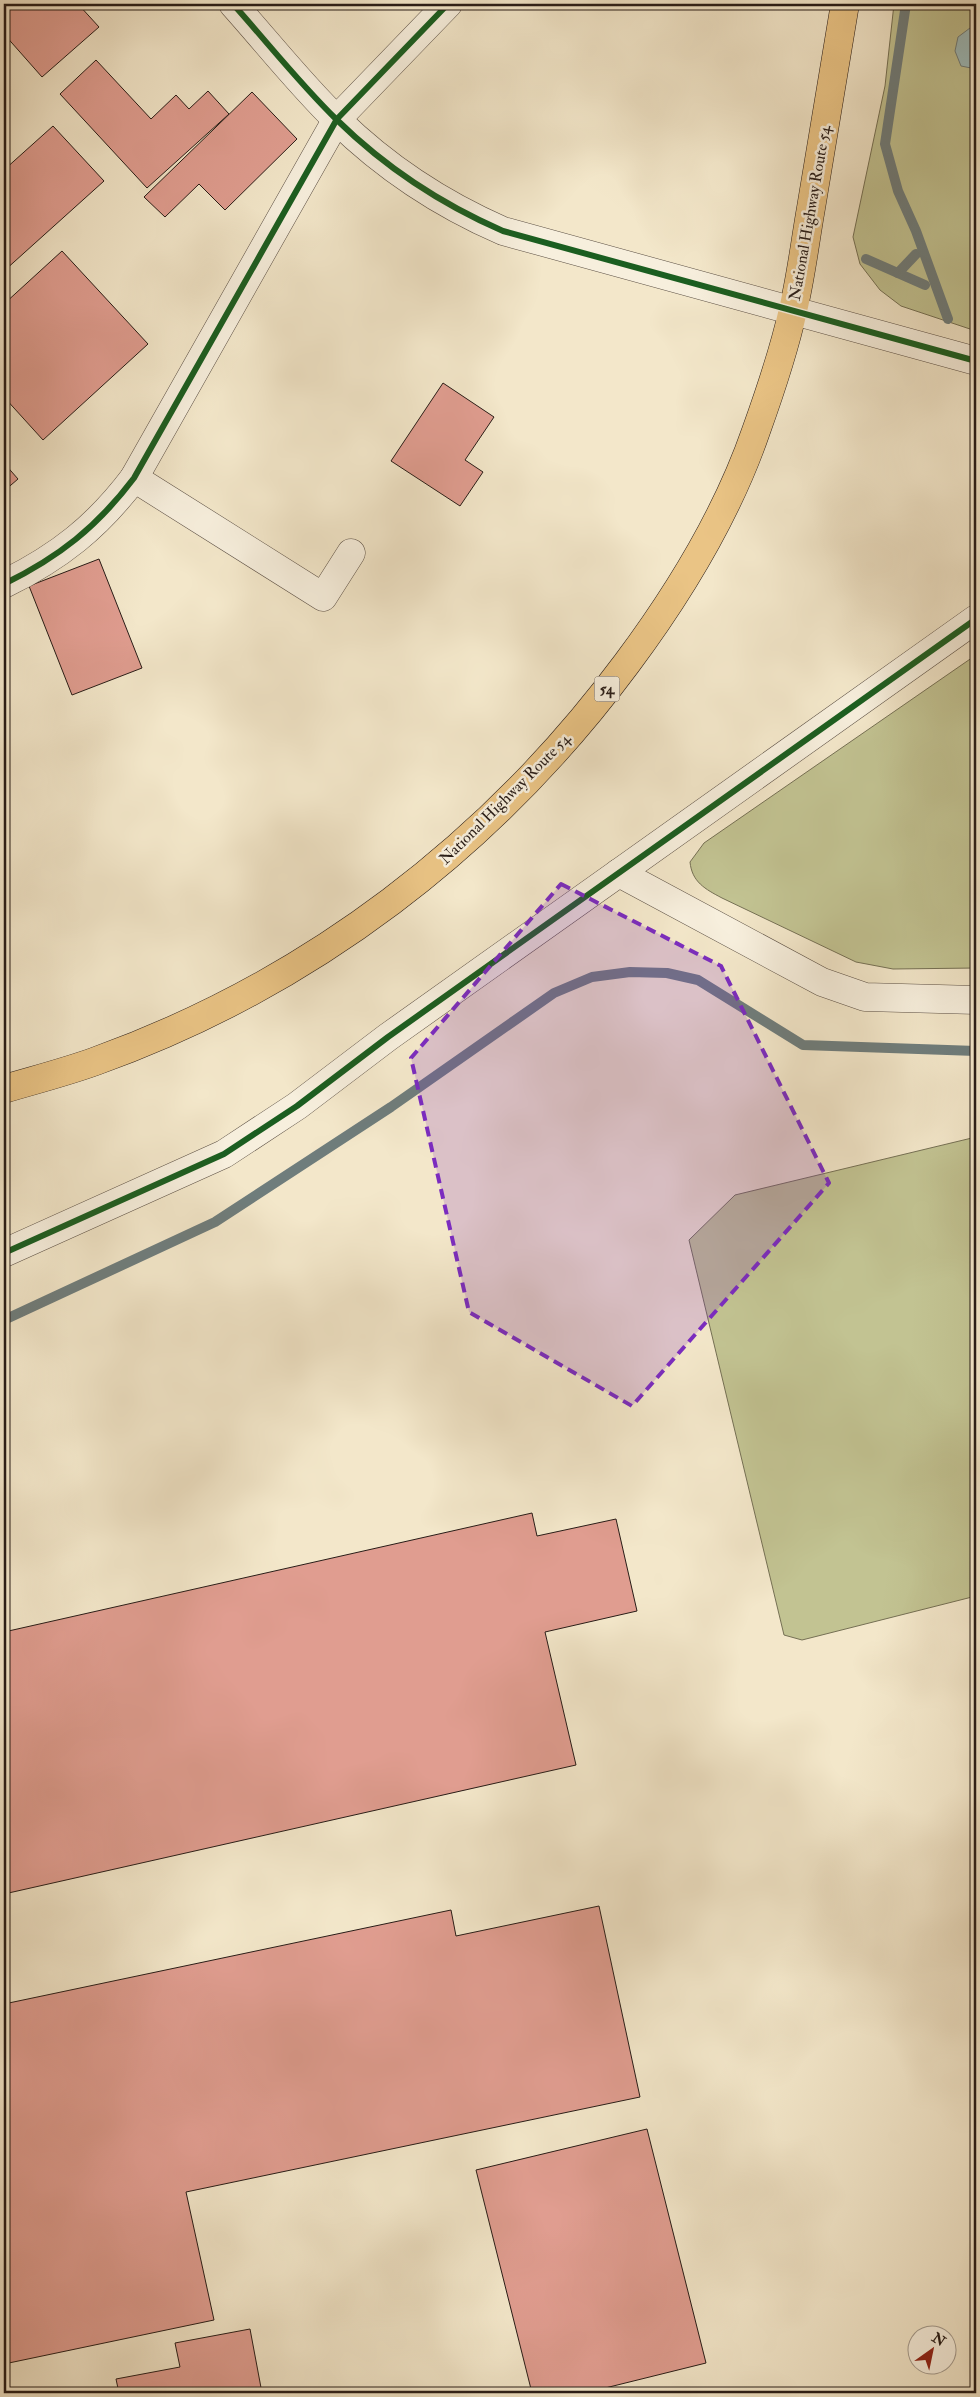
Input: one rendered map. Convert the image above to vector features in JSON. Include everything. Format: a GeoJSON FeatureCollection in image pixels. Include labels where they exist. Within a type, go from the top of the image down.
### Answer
{"type":"FeatureCollection","features":[{"type":"Feature","properties":{"kind":"highway","name":"National Highway Route 54"},"geometry":{"type":"LineString","coordinates":[[4,1090],[96,1061],[186,1024],[289,971],[374,917],[428,875],[491,818],[541,768],[581,722],[669,607],[704,547],[751,443],[793,312],[845,4]]}},
{"type":"Feature","properties":{"kind":"street"},"geometry":{"type":"LineString","coordinates":[[232,4],[336,119],[390,165],[430,193],[468,215],[503,230],[793,312],[976,361]]}},
{"type":"Feature","properties":{"kind":"street"},"geometry":{"type":"LineString","coordinates":[[4,584],[63,551],[90,529],[134,478],[336,119],[448,4]]}},
{"type":"Feature","properties":{"kind":"street"},"geometry":{"type":"LineString","coordinates":[[134,478],[323,597],[352,554]]}},
{"type":"Feature","properties":{"kind":"street"},"geometry":{"type":"LineString","coordinates":[[4,1253],[224,1154],[297,1106],[388,1037],[976,620]]}},
{"type":"Feature","properties":{"kind":"street"},"geometry":{"type":"LineString","coordinates":[[619,873],[822,982],[865,997],[976,1000]]}},
{"type":"Feature","properties":{"kind":"highlighted area"},"geometry":{"type":"Polygon","coordinates":[[[561,884],[721,966],[829,1183],[632,1406],[469,1312],[411,1058],[561,884]]]}},
{"type":"Feature","properties":{"kind":"green space"},"geometry":{"type":"Polygon","coordinates":[[[894,4],[976,4],[976,331],[901,306],[880,290],[860,264],[853,237],[885,86],[894,4]]]}},
{"type":"Feature","properties":{"kind":"green space"},"geometry":{"type":"Polygon","coordinates":[[[976,655],[976,968],[893,969],[856,962],[722,898],[700,884],[693,875],[690,862],[704,843],[976,655]]]}},
{"type":"Feature","properties":{"kind":"green space"},"geometry":{"type":"Polygon","coordinates":[[[976,1137],[976,1596],[802,1640],[784,1635],[689,1240],[735,1195],[976,1137]]]}},
{"type":"Feature","properties":{"kind":"water"},"geometry":{"type":"Polygon","coordinates":[[[970,28],[976,31],[976,69],[961,66],[955,51],[958,37],[970,28]]]}},
{"type":"Feature","properties":{"kind":"building"},"geometry":{"type":"Polygon","coordinates":[[[4,4],[78,4],[99,27],[42,77],[4,34],[4,4]]]}},
{"type":"Feature","properties":{"kind":"building"},"geometry":{"type":"Polygon","coordinates":[[[96,60],[151,119],[176,95],[189,109],[208,91],[229,114],[147,188],[60,94],[96,60]]]}},
{"type":"Feature","properties":{"kind":"building"},"geometry":{"type":"Polygon","coordinates":[[[252,92],[297,139],[225,210],[199,184],[165,217],[144,197],[252,92]]]}},
{"type":"Feature","properties":{"kind":"building"},"geometry":{"type":"Polygon","coordinates":[[[53,126],[104,181],[4,271],[4,170],[53,126]]]}},
{"type":"Feature","properties":{"kind":"building"},"geometry":{"type":"Polygon","coordinates":[[[62,251],[148,344],[43,440],[4,397],[4,304],[62,251]]]}},
{"type":"Feature","properties":{"kind":"building"},"geometry":{"type":"Polygon","coordinates":[[[443,383],[494,417],[465,460],[483,472],[460,506],[391,461],[443,383]]]}},
{"type":"Feature","properties":{"kind":"building"},"geometry":{"type":"Polygon","coordinates":[[[4,463],[18,479],[4,491],[4,463]]]}},
{"type":"Feature","properties":{"kind":"building"},"geometry":{"type":"Polygon","coordinates":[[[99,559],[142,668],[72,695],[29,586],[99,559]]]}},
{"type":"Feature","properties":{"kind":"building"},"geometry":{"type":"Polygon","coordinates":[[[532,1513],[537,1536],[616,1519],[637,1611],[545,1632],[576,1765],[4,1894],[4,1632],[532,1513]]]}},
{"type":"Feature","properties":{"kind":"building"},"geometry":{"type":"Polygon","coordinates":[[[599,1906],[640,2097],[186,2192],[214,2320],[4,2364],[4,2004],[451,1910],[456,1936],[599,1906]]]}},
{"type":"Feature","properties":{"kind":"building"},"geometry":{"type":"Polygon","coordinates":[[[647,2129],[706,2363],[585,2393],[532,2393],[476,2170],[647,2129]]]}},
{"type":"Feature","properties":{"kind":"building"},"geometry":{"type":"Polygon","coordinates":[[[250,2329],[262,2393],[119,2393],[116,2379],[180,2367],[175,2343],[250,2329]]]}},
{"type":"Feature","properties":{"kind":"waterway"},"geometry":{"type":"LineString","coordinates":[[906,4],[885,144],[898,191],[916,231],[948,319]]}},
{"type":"Feature","properties":{"kind":"waterway"},"geometry":{"type":"LineString","coordinates":[[898,273],[916,254]]}},
{"type":"Feature","properties":{"kind":"waterway"},"geometry":{"type":"LineString","coordinates":[[866,259],[925,285]]}},
{"type":"Feature","properties":{"kind":"waterway"},"geometry":{"type":"LineString","coordinates":[[4,1320],[215,1222],[391,1107],[554,993],[592,977],[630,972],[667,973],[698,980],[803,1045],[976,1051]]}},
{"type":"Feature","properties":{"kind":"cycle path"},"geometry":{"type":"LineString","coordinates":[[233,4],[310,92],[355,137],[394,169],[415,183],[480,220],[503,231],[976,361]]}},
{"type":"Feature","properties":{"kind":"cycle path"},"geometry":{"type":"LineString","coordinates":[[4,584],[60,552],[76,539],[106,511],[134,478],[337,119],[448,4]]}},
{"type":"Feature","properties":{"kind":"cycle path"},"geometry":{"type":"LineString","coordinates":[[4,1253],[224,1154],[297,1106],[388,1037],[976,619]]}}]}
